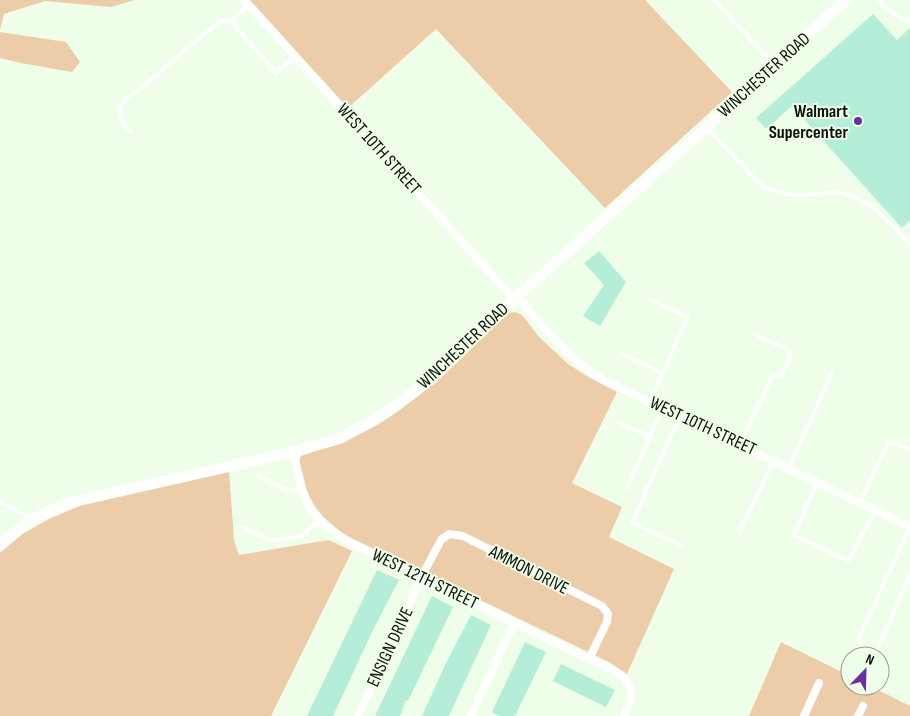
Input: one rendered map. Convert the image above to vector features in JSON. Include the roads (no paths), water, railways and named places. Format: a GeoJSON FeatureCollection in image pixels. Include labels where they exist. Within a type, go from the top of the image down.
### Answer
{"type":"FeatureCollection","features":[{"type":"Feature","properties":{"kind":"street","name":"WINCHESTER ROAD"},"geometry":{"type":"LineString","coordinates":[[0,545],[32,519],[72,502],[293,452],[341,438],[384,414],[434,377],[515,298],[846,0]]}},
{"type":"Feature","properties":{"kind":"street","name":"WEST 10TH STREET"},"geometry":{"type":"LineString","coordinates":[[246,2],[561,348],[586,369],[600,378],[910,527]]}},
{"type":"Feature","properties":{"kind":"street","name":"WEST 12TH STREET"},"geometry":{"type":"LineString","coordinates":[[293,452],[309,507],[319,521],[352,544],[622,677],[631,688],[630,702],[624,716]]}},
{"type":"Feature","properties":{"kind":"street","name":"AMMON DRIVE"},"geometry":{"type":"LineString","coordinates":[[421,578],[441,540],[449,534],[463,536],[602,606],[608,614],[607,622],[588,659]]}},
{"type":"Feature","properties":{"kind":"street","name":"ENSIGN DRIVE"},"geometry":{"type":"LineString","coordinates":[[358,716],[421,578]]}},
{"type":"Feature","properties":{"kind":"street"},"geometry":{"type":"LineString","coordinates":[[471,716],[514,623]]}},
{"type":"Feature","properties":{"kind":"street"},"geometry":{"type":"LineString","coordinates":[[804,716],[819,683]]}},
{"type":"Feature","properties":{"kind":"street"},"geometry":{"type":"LineString","coordinates":[[858,716],[863,706]]}},
{"type":"Feature","properties":{"kind":"lane"},"geometry":{"type":"LineString","coordinates":[[714,0],[775,65]]}},
{"type":"Feature","properties":{"kind":"lane"},"geometry":{"type":"LineString","coordinates":[[878,0],[896,15],[910,22]]}},
{"type":"Feature","properties":{"kind":"lane"},"geometry":{"type":"LineString","coordinates":[[130,132],[121,119],[120,107],[127,98],[157,76],[166,66],[220,21],[231,20],[246,2]]}},
{"type":"Feature","properties":{"kind":"lane"},"geometry":{"type":"LineString","coordinates":[[231,20],[276,73],[296,57]]}},
{"type":"Feature","properties":{"kind":"lane"},"geometry":{"type":"LineString","coordinates":[[706,128],[766,188],[788,196],[832,192],[845,194],[861,200],[874,206],[910,244]]}},
{"type":"Feature","properties":{"kind":"lane"},"geometry":{"type":"LineString","coordinates":[[650,401],[688,317],[651,300]]}},
{"type":"Feature","properties":{"kind":"lane"},"geometry":{"type":"LineString","coordinates":[[740,444],[772,377],[782,374],[790,356],[790,352],[786,349],[754,334]]}},
{"type":"Feature","properties":{"kind":"lane"},"geometry":{"type":"LineString","coordinates":[[622,354],[663,373]]}},
{"type":"Feature","properties":{"kind":"lane"},"geometry":{"type":"LineString","coordinates":[[789,468],[832,373]]}},
{"type":"Feature","properties":{"kind":"lane"},"geometry":{"type":"LineString","coordinates":[[627,489],[662,407]]}},
{"type":"Feature","properties":{"kind":"lane"},"geometry":{"type":"LineString","coordinates":[[680,416],[632,523],[681,545]]}},
{"type":"Feature","properties":{"kind":"lane"},"geometry":{"type":"LineString","coordinates":[[618,422],[649,436]]}},
{"type":"Feature","properties":{"kind":"lane"},"geometry":{"type":"LineString","coordinates":[[860,502],[889,441],[910,450]]}},
{"type":"Feature","properties":{"kind":"lane"},"geometry":{"type":"LineString","coordinates":[[739,532],[774,460]]}},
{"type":"Feature","properties":{"kind":"lane"},"geometry":{"type":"LineString","coordinates":[[258,476],[289,491],[302,488]]}},
{"type":"Feature","properties":{"kind":"lane"},"geometry":{"type":"LineString","coordinates":[[817,482],[794,535],[848,561],[875,511]]}},
{"type":"Feature","properties":{"kind":"lane"},"geometry":{"type":"LineString","coordinates":[[0,502],[32,519]]}},
{"type":"Feature","properties":{"kind":"lane"},"geometry":{"type":"LineString","coordinates":[[242,527],[272,541],[302,536],[319,521]]}},
{"type":"Feature","properties":{"kind":"lane"},"geometry":{"type":"LineString","coordinates":[[910,527],[858,640],[863,650],[870,654],[877,651],[910,574]]}},
{"type":"Feature","properties":{"kind":"place","name":"Walmart Supercenter"},"geometry":{"type":"Point","coordinates":[858,121]}}]}
